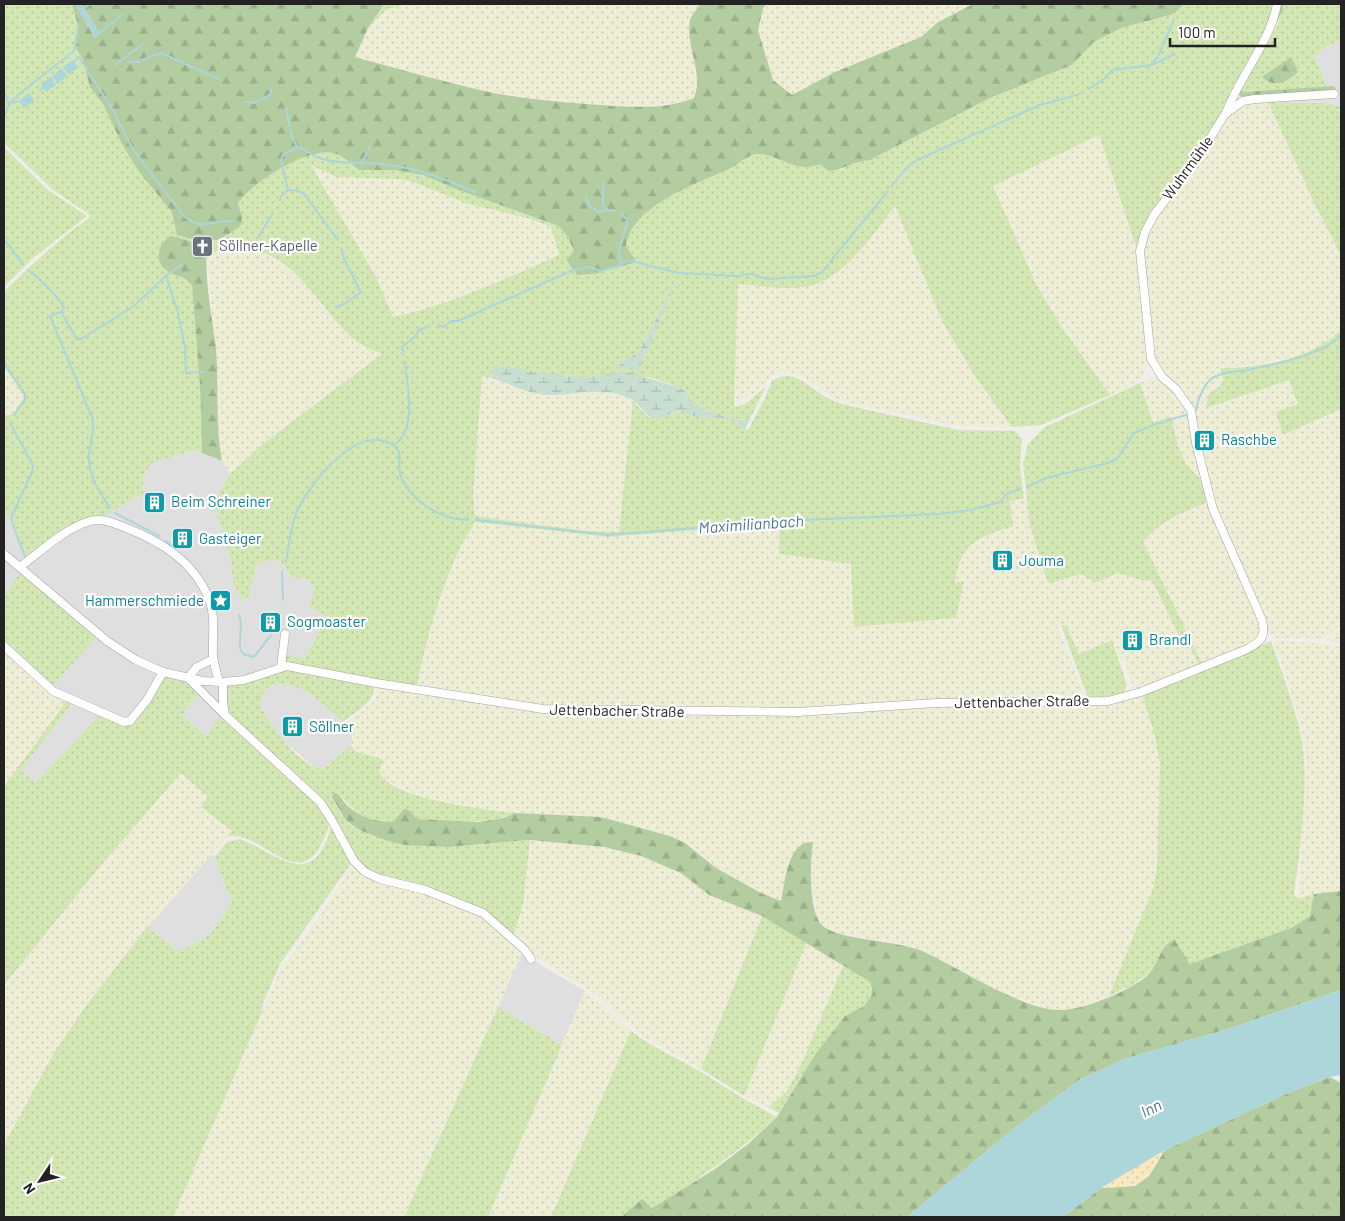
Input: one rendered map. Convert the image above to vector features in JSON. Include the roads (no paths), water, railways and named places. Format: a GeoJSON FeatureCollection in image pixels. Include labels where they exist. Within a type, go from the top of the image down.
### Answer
{"type":"FeatureCollection","features":[{"type":"Feature","properties":{"kind":"street"},"geometry":{"type":"LineString","coordinates":[[1225,114],[1264,41],[1275,15],[1276,4]]}},
{"type":"Feature","properties":{"kind":"street"},"geometry":{"type":"LineString","coordinates":[[1236,91],[1238,98],[1243,101]]}},
{"type":"Feature","properties":{"kind":"street","name":"Wuhrmühle"},"geometry":{"type":"LineString","coordinates":[[1263,638],[1262,620],[1213,509],[1196,443],[1191,410],[1153,363],[1140,251],[1145,232],[1154,214],[1201,152],[1225,114],[1243,101],[1276,96],[1334,94]]}},
{"type":"Feature","properties":{"kind":"street"},"geometry":{"type":"LineString","coordinates":[[20,567],[70,530],[92,521],[108,521],[157,540],[186,565],[208,599],[212,616],[213,659],[221,682],[226,714]]}},
{"type":"Feature","properties":{"kind":"street","name":"Jettenbacher Straße"},"geometry":{"type":"LineString","coordinates":[[4,554],[107,640],[136,660],[163,672],[188,678],[221,682],[244,680],[281,667],[543,709],[798,712],[936,704],[1116,700],[1245,650],[1263,638]]}},
{"type":"Feature","properties":{"kind":"street"},"geometry":{"type":"LineString","coordinates":[[281,667],[286,634]]}},
{"type":"Feature","properties":{"kind":"street"},"geometry":{"type":"LineString","coordinates":[[4,646],[53,691],[124,722],[130,721],[143,706],[163,672]]}},
{"type":"Feature","properties":{"kind":"street"},"geometry":{"type":"LineString","coordinates":[[213,659],[197,667],[188,678],[320,802],[354,861],[365,872],[380,879],[425,890],[483,913],[524,949],[531,959]]}},
{"type":"Feature","properties":{"kind":"water"},"geometry":{"type":"Polygon","coordinates":[[[75,4],[81,4],[89,16],[84,20],[75,4]]]}},
{"type":"Feature","properties":{"kind":"water"},"geometry":{"type":"Polygon","coordinates":[[[90,17],[100,34],[95,38],[85,21],[90,17]]]}},
{"type":"Feature","properties":{"kind":"water"},"geometry":{"type":"Polygon","coordinates":[[[73,60],[78,67],[69,75],[63,67],[73,60]]]}},
{"type":"Feature","properties":{"kind":"water"},"geometry":{"type":"Polygon","coordinates":[[[62,68],[67,76],[57,84],[52,76],[62,68]]]}},
{"type":"Feature","properties":{"kind":"water"},"geometry":{"type":"Polygon","coordinates":[[[51,77],[56,85],[46,92],[41,84],[51,77]]]}},
{"type":"Feature","properties":{"kind":"water"},"geometry":{"type":"Polygon","coordinates":[[[29,93],[34,101],[24,108],[19,101],[29,93]]]}},
{"type":"Feature","properties":{"kind":"water","name":"Inn"},"geometry":{"type":"Polygon","coordinates":[[[1341,990],[1341,1075],[1330,1077],[1286,1094],[1165,1150],[1101,1188],[1063,1217],[907,1217],[1017,1126],[1079,1080],[1124,1059],[1225,1030],[1341,990]]]}},
{"type":"Feature","properties":{"kind":"waterway"},"geometry":{"type":"LineString","coordinates":[[84,8],[90,4]]}},
{"type":"Feature","properties":{"kind":"waterway"},"geometry":{"type":"LineString","coordinates":[[99,33],[122,15]]}},
{"type":"Feature","properties":{"kind":"waterway"},"geometry":{"type":"LineString","coordinates":[[1089,89],[1105,78],[1112,70],[1151,65],[1158,56],[1174,20]]}},
{"type":"Feature","properties":{"kind":"waterway"},"geometry":{"type":"LineString","coordinates":[[4,117],[9,104],[18,95],[74,51],[78,26]]}},
{"type":"Feature","properties":{"kind":"waterway"},"geometry":{"type":"LineString","coordinates":[[115,65],[143,44]]}},
{"type":"Feature","properties":{"kind":"waterway"},"geometry":{"type":"LineString","coordinates":[[142,60],[161,53],[219,79]]}},
{"type":"Feature","properties":{"kind":"waterway"},"geometry":{"type":"LineString","coordinates":[[1152,65],[1175,54]]}},
{"type":"Feature","properties":{"kind":"waterway"},"geometry":{"type":"LineString","coordinates":[[74,61],[79,57],[114,112],[132,148],[183,215],[196,223],[202,224],[234,221]]}},
{"type":"Feature","properties":{"kind":"waterway"},"geometry":{"type":"LineString","coordinates":[[130,62],[139,62]]}},
{"type":"Feature","properties":{"kind":"waterway"},"geometry":{"type":"LineString","coordinates":[[245,102],[253,103],[270,95],[272,87]]}},
{"type":"Feature","properties":{"kind":"waterway"},"geometry":{"type":"LineString","coordinates":[[4,91],[9,104],[19,101]]}},
{"type":"Feature","properties":{"kind":"waterway"},"geometry":{"type":"LineString","coordinates":[[891,187],[906,168],[917,160],[1040,105],[1080,94]]}},
{"type":"Feature","properties":{"kind":"waterway"},"geometry":{"type":"LineString","coordinates":[[286,108],[291,133],[297,147]]}},
{"type":"Feature","properties":{"kind":"waterway"},"geometry":{"type":"LineString","coordinates":[[280,200],[281,196],[288,190],[281,160],[283,155],[297,147],[324,160],[382,164],[412,169],[444,179],[475,192]]}},
{"type":"Feature","properties":{"kind":"waterway"},"geometry":{"type":"LineString","coordinates":[[361,164],[370,147]]}},
{"type":"Feature","properties":{"kind":"waterway"},"geometry":{"type":"LineString","coordinates":[[603,181],[603,206],[608,210],[614,211]]}},
{"type":"Feature","properties":{"kind":"waterway"},"geometry":{"type":"LineString","coordinates":[[289,190],[304,194],[338,240]]}},
{"type":"Feature","properties":{"kind":"waterway"},"geometry":{"type":"LineString","coordinates":[[830,262],[888,191]]}},
{"type":"Feature","properties":{"kind":"waterway"},"geometry":{"type":"LineString","coordinates":[[586,196],[589,205],[598,212],[607,210]]}},
{"type":"Feature","properties":{"kind":"waterway"},"geometry":{"type":"LineString","coordinates":[[259,236],[273,213]]}},
{"type":"Feature","properties":{"kind":"waterway"},"geometry":{"type":"LineString","coordinates":[[620,213],[628,220],[619,250],[621,265]]}},
{"type":"Feature","properties":{"kind":"waterway"},"geometry":{"type":"LineString","coordinates":[[4,240],[23,265]]}},
{"type":"Feature","properties":{"kind":"waterway"},"geometry":{"type":"LineString","coordinates":[[336,307],[346,303],[361,292],[344,259],[341,248]]}},
{"type":"Feature","properties":{"kind":"waterway"},"geometry":{"type":"LineString","coordinates":[[438,325],[444,327],[451,321],[458,321],[573,270],[590,267],[600,271],[618,266],[627,260],[679,273],[738,276],[751,274],[767,279],[814,276],[822,272],[828,265]]}},
{"type":"Feature","properties":{"kind":"waterway"},"geometry":{"type":"LineString","coordinates":[[61,312],[77,339],[81,339],[134,306],[167,275],[182,264]]}},
{"type":"Feature","properties":{"kind":"waterway"},"geometry":{"type":"LineString","coordinates":[[28,270],[48,287],[64,308],[61,312],[50,316],[93,420],[89,464],[97,487],[110,508]]}},
{"type":"Feature","properties":{"kind":"waterway"},"geometry":{"type":"LineString","coordinates":[[166,276],[178,313],[185,347],[186,373],[205,372]]}},
{"type":"Feature","properties":{"kind":"waterway"},"geometry":{"type":"LineString","coordinates":[[403,354],[402,347],[416,336],[419,330],[429,326]]}},
{"type":"Feature","properties":{"kind":"waterway","name":"Maximilianbach"},"geometry":{"type":"LineString","coordinates":[[1196,410],[1203,389],[1214,377],[1294,359],[1321,349],[1341,335]]}},
{"type":"Feature","properties":{"kind":"waterway"},"geometry":{"type":"LineString","coordinates":[[394,445],[401,438],[409,418],[409,395],[405,362]]}},
{"type":"Feature","properties":{"kind":"waterway"},"geometry":{"type":"LineString","coordinates":[[4,363],[25,394],[25,400],[14,415]]}},
{"type":"Feature","properties":{"kind":"waterway","name":"Maximilianbach"},"geometry":{"type":"LineString","coordinates":[[1027,487],[1046,478],[1108,463],[1118,458],[1134,433],[1189,414]]}},
{"type":"Feature","properties":{"kind":"waterway"},"geometry":{"type":"LineString","coordinates":[[10,423],[33,465],[32,472],[11,518],[25,557]]}},
{"type":"Feature","properties":{"kind":"waterway","name":"Maximilianbach"},"geometry":{"type":"LineString","coordinates":[[286,562],[294,519],[302,502],[323,473],[337,459],[351,448],[366,441],[381,440],[397,449],[400,455],[399,469],[404,483],[410,492],[427,507],[448,517],[468,520]]}},
{"type":"Feature","properties":{"kind":"waterway","name":"Maximilianbach"},"geometry":{"type":"LineString","coordinates":[[476,520],[608,535],[781,521],[939,514],[971,510],[1000,502],[1006,494],[1020,489]]}},
{"type":"Feature","properties":{"kind":"waterway","name":"Maximilianbach"},"geometry":{"type":"LineString","coordinates":[[115,513],[159,536]]}},
{"type":"Feature","properties":{"kind":"waterway","name":"Maximilianbach"},"geometry":{"type":"LineString","coordinates":[[166,541],[171,545]]}},
{"type":"Feature","properties":{"kind":"waterway","name":"Maximilianbach"},"geometry":{"type":"LineString","coordinates":[[282,572],[283,600]]}},
{"type":"Feature","properties":{"kind":"waterway","name":"Maximilianbach"},"geometry":{"type":"LineString","coordinates":[[239,615],[241,620],[240,645],[243,654],[254,657],[271,635]]}},
{"type":"Feature","properties":{"kind":"place","name":"Söllner-Kapelle"},"geometry":{"type":"Point","coordinates":[203,246]}},
{"type":"Feature","properties":{"kind":"place","name":"Raschbe"},"geometry":{"type":"Point","coordinates":[1205,440]}},
{"type":"Feature","properties":{"kind":"place","name":"Beim Schreiner"},"geometry":{"type":"Point","coordinates":[155,502]}},
{"type":"Feature","properties":{"kind":"place","name":"Gasteiger"},"geometry":{"type":"Point","coordinates":[183,539]}},
{"type":"Feature","properties":{"kind":"place","name":"Jouma"},"geometry":{"type":"Point","coordinates":[1003,561]}},
{"type":"Feature","properties":{"kind":"place","name":"Hammerschmiede"},"geometry":{"type":"Point","coordinates":[220,601]}},
{"type":"Feature","properties":{"kind":"place","name":"Sogmoaster"},"geometry":{"type":"Point","coordinates":[271,622]}},
{"type":"Feature","properties":{"kind":"place","name":"Brandl"},"geometry":{"type":"Point","coordinates":[1133,640]}},
{"type":"Feature","properties":{"kind":"place","name":"Söllner"},"geometry":{"type":"Point","coordinates":[293,727]}}]}
